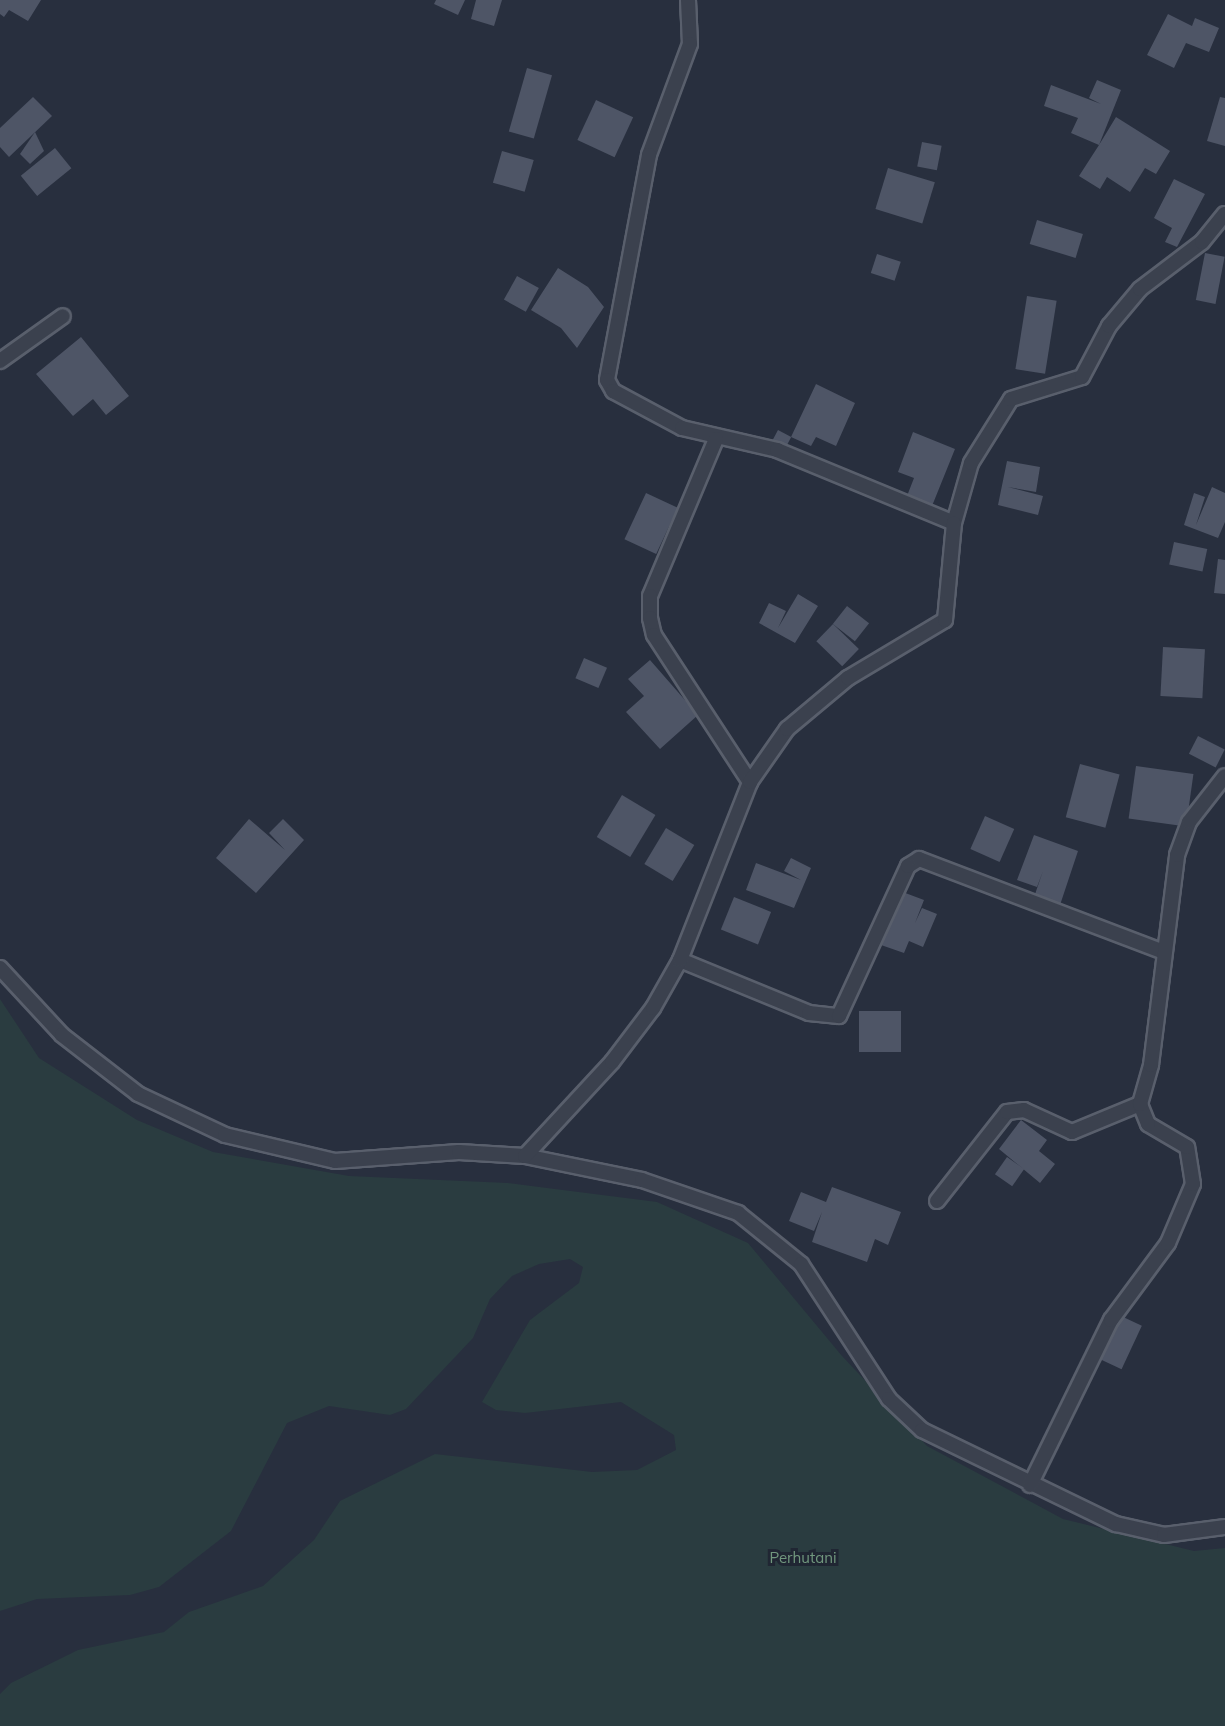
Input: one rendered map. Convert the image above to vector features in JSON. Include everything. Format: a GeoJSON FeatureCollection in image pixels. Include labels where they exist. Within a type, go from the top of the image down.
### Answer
{"type":"FeatureCollection","features":[{"type":"Feature","properties":{"kind":"street"},"geometry":{"type":"LineString","coordinates":[[688,0],[690,44],[649,156],[607,380],[612,391],[649,413],[717,439],[777,450],[954,524]]}},
{"type":"Feature","properties":{"kind":"street"},"geometry":{"type":"LineString","coordinates":[[525,1156],[639,1030],[680,960],[750,782],[787,729],[816,702],[945,620],[954,524],[971,463],[1011,399],[1083,377],[1109,326],[1140,289],[1202,242],[1225,214]]}},
{"type":"Feature","properties":{"kind":"street"},"geometry":{"type":"LineString","coordinates":[[0,361],[63,316]]}},
{"type":"Feature","properties":{"kind":"street"},"geometry":{"type":"LineString","coordinates":[[717,439],[650,596],[650,618],[654,635],[750,782]]}},
{"type":"Feature","properties":{"kind":"street"},"geometry":{"type":"LineString","coordinates":[[1030,1485],[1112,1320],[1168,1243],[1193,1184],[1195,1169],[1187,1147],[1148,1124],[1140,1104],[1151,1065],[1164,952],[1183,838],[1225,776]]}},
{"type":"Feature","properties":{"kind":"street"},"geometry":{"type":"LineString","coordinates":[[680,960],[809,1013],[839,1016],[908,866],[920,859],[1164,952]]}},
{"type":"Feature","properties":{"kind":"street"},"geometry":{"type":"LineString","coordinates":[[0,968],[62,1035],[138,1094],[225,1136],[335,1161],[459,1152],[525,1156],[642,1180],[746,1219],[801,1264],[876,1381],[905,1415],[932,1436],[1088,1514],[1143,1531],[1189,1535],[1225,1527]]}},
{"type":"Feature","properties":{"kind":"street"},"geometry":{"type":"LineString","coordinates":[[937,1201],[1007,1112],[1024,1110],[1072,1132],[1140,1104]]}},
{"type":"Feature","properties":{"kind":"green space","name":"Perhutani"},"geometry":{"type":"Polygon","coordinates":[[[0,999],[39,1058],[137,1120],[213,1152],[349,1176],[508,1183],[657,1202],[748,1243],[842,1356],[927,1446],[1063,1519],[1194,1551],[1225,1548],[1225,1726],[0,1726],[0,1694],[11,1683],[78,1650],[164,1632],[189,1612],[263,1586],[314,1540],[340,1501],[435,1454],[592,1472],[637,1470],[676,1450],[674,1435],[621,1402],[525,1413],[496,1410],[482,1402],[530,1320],[579,1283],[583,1267],[570,1259],[539,1264],[512,1276],[490,1299],[473,1338],[406,1409],[390,1415],[329,1406],[287,1423],[231,1531],[159,1587],[130,1595],[37,1599],[0,1611],[0,999]]]}},
{"type":"Feature","properties":{"kind":"building"},"geometry":{"type":"Polygon","coordinates":[[[0,0],[41,0],[28,21],[9,10],[4,17],[0,14],[0,0]]]}},
{"type":"Feature","properties":{"kind":"building"},"geometry":{"type":"Polygon","coordinates":[[[436,0],[465,0],[458,15],[434,4],[436,0]]]}},
{"type":"Feature","properties":{"kind":"building"},"geometry":{"type":"Polygon","coordinates":[[[476,0],[502,0],[494,26],[471,19],[476,0]]]}},
{"type":"Feature","properties":{"kind":"building"},"geometry":{"type":"Polygon","coordinates":[[[1168,14],[1192,26],[1195,18],[1219,28],[1209,52],[1186,43],[1174,68],[1147,55],[1168,14]]]}},
{"type":"Feature","properties":{"kind":"building"},"geometry":{"type":"Polygon","coordinates":[[[527,68],[552,75],[534,139],[509,131],[527,68]]]}},
{"type":"Feature","properties":{"kind":"building"},"geometry":{"type":"Polygon","coordinates":[[[1097,80],[1121,90],[1099,145],[1071,133],[1078,118],[1044,106],[1051,85],[1101,104],[1089,98],[1097,80]]]}},
{"type":"Feature","properties":{"kind":"building"},"geometry":{"type":"Polygon","coordinates":[[[33,97],[52,116],[9,157],[0,147],[0,128],[33,97]]]}},
{"type":"Feature","properties":{"kind":"building"},"geometry":{"type":"Polygon","coordinates":[[[1220,97],[1225,98],[1225,146],[1207,141],[1220,97]]]}},
{"type":"Feature","properties":{"kind":"building"},"geometry":{"type":"Polygon","coordinates":[[[596,100],[633,117],[615,157],[577,140],[596,100]]]}},
{"type":"Feature","properties":{"kind":"building"},"geometry":{"type":"Polygon","coordinates":[[[1116,117],[1170,151],[1156,174],[1145,168],[1130,192],[1107,177],[1100,189],[1079,176],[1116,117]]]}},
{"type":"Feature","properties":{"kind":"building"},"geometry":{"type":"Polygon","coordinates":[[[35,132],[44,151],[30,164],[20,154],[35,132]]]}},
{"type":"Feature","properties":{"kind":"building"},"geometry":{"type":"Polygon","coordinates":[[[922,142],[942,146],[937,170],[917,167],[922,142]]]}},
{"type":"Feature","properties":{"kind":"building"},"geometry":{"type":"Polygon","coordinates":[[[55,148],[71,168],[37,196],[21,176],[55,148]]]}},
{"type":"Feature","properties":{"kind":"building"},"geometry":{"type":"Polygon","coordinates":[[[502,151],[534,160],[525,192],[493,183],[502,151]]]}},
{"type":"Feature","properties":{"kind":"building"},"geometry":{"type":"Polygon","coordinates":[[[888,168],[935,182],[922,223],[875,209],[888,168]]]}},
{"type":"Feature","properties":{"kind":"building"},"geometry":{"type":"Polygon","coordinates":[[[1174,179],[1205,194],[1177,247],[1165,242],[1172,228],[1154,218],[1174,179]]]}},
{"type":"Feature","properties":{"kind":"building"},"geometry":{"type":"Polygon","coordinates":[[[1037,220],[1083,234],[1076,258],[1030,244],[1037,220]]]}},
{"type":"Feature","properties":{"kind":"building"},"geometry":{"type":"Polygon","coordinates":[[[1205,253],[1225,257],[1215,304],[1196,300],[1205,253]]]}},
{"type":"Feature","properties":{"kind":"building"},"geometry":{"type":"Polygon","coordinates":[[[877,254],[901,262],[895,281],[871,273],[877,254]]]}},
{"type":"Feature","properties":{"kind":"building"},"geometry":{"type":"Polygon","coordinates":[[[558,268],[588,287],[604,307],[577,348],[561,328],[531,310],[558,268]]]}},
{"type":"Feature","properties":{"kind":"building"},"geometry":{"type":"Polygon","coordinates":[[[517,276],[539,288],[526,312],[504,300],[517,276]]]}},
{"type":"Feature","properties":{"kind":"building"},"geometry":{"type":"Polygon","coordinates":[[[1027,296],[1057,301],[1045,374],[1015,369],[1027,296]]]}},
{"type":"Feature","properties":{"kind":"building"},"geometry":{"type":"Polygon","coordinates":[[[81,337],[129,396],[106,415],[93,399],[73,416],[36,374],[81,337]]]}},
{"type":"Feature","properties":{"kind":"building"},"geometry":{"type":"Polygon","coordinates":[[[816,384],[855,403],[836,446],[816,437],[811,446],[791,437],[816,384]]]}},
{"type":"Feature","properties":{"kind":"building"},"geometry":{"type":"Polygon","coordinates":[[[778,430],[791,437],[783,452],[770,445],[778,430]]]}},
{"type":"Feature","properties":{"kind":"building"},"geometry":{"type":"Polygon","coordinates":[[[913,432],[955,449],[932,506],[907,496],[914,478],[898,472],[913,432]]]}},
{"type":"Feature","properties":{"kind":"building"},"geometry":{"type":"Polygon","coordinates":[[[1007,461],[1040,467],[1036,492],[1008,487],[1043,496],[1038,515],[998,505],[1007,461]]]}},
{"type":"Feature","properties":{"kind":"building"},"geometry":{"type":"Polygon","coordinates":[[[1212,487],[1225,493],[1225,522],[1218,538],[1184,525],[1194,493],[1205,497],[1196,525],[1212,487]]]}},
{"type":"Feature","properties":{"kind":"building"},"geometry":{"type":"Polygon","coordinates":[[[646,493],[678,508],[656,554],[624,539],[646,493]]]}},
{"type":"Feature","properties":{"kind":"building"},"geometry":{"type":"Polygon","coordinates":[[[1174,542],[1207,549],[1202,572],[1169,564],[1174,542]]]}},
{"type":"Feature","properties":{"kind":"building"},"geometry":{"type":"Polygon","coordinates":[[[1218,559],[1225,560],[1225,594],[1214,593],[1218,559]]]}},
{"type":"Feature","properties":{"kind":"building"},"geometry":{"type":"Polygon","coordinates":[[[798,594],[818,606],[795,643],[759,623],[769,603],[786,611],[778,628],[798,594]]]}},
{"type":"Feature","properties":{"kind":"building"},"geometry":{"type":"Polygon","coordinates":[[[847,606],[869,623],[855,641],[833,624],[847,606]]]}},
{"type":"Feature","properties":{"kind":"building"},"geometry":{"type":"Polygon","coordinates":[[[833,624],[859,649],[842,666],[816,641],[833,624]]]}},
{"type":"Feature","properties":{"kind":"building"},"geometry":{"type":"Polygon","coordinates":[[[1163,647],[1205,649],[1202,698],[1160,696],[1163,647]]]}},
{"type":"Feature","properties":{"kind":"building"},"geometry":{"type":"Polygon","coordinates":[[[584,658],[607,668],[598,688],[575,678],[584,658]]]}},
{"type":"Feature","properties":{"kind":"building"},"geometry":{"type":"Polygon","coordinates":[[[650,660],[698,715],[660,749],[626,712],[644,696],[628,679],[650,660]]]}},
{"type":"Feature","properties":{"kind":"building"},"geometry":{"type":"Polygon","coordinates":[[[1198,736],[1225,750],[1216,767],[1189,754],[1198,736]]]}},
{"type":"Feature","properties":{"kind":"building"},"geometry":{"type":"Polygon","coordinates":[[[1080,764],[1120,775],[1105,828],[1066,817],[1080,764]]]}},
{"type":"Feature","properties":{"kind":"building"},"geometry":{"type":"Polygon","coordinates":[[[1136,766],[1193,774],[1186,827],[1129,818],[1136,766]]]}},
{"type":"Feature","properties":{"kind":"building"},"geometry":{"type":"Polygon","coordinates":[[[622,795],[655,815],[630,857],[597,837],[622,795]]]}},
{"type":"Feature","properties":{"kind":"building"},"geometry":{"type":"Polygon","coordinates":[[[985,816],[1014,829],[1000,862],[970,849],[985,816]]]}},
{"type":"Feature","properties":{"kind":"building"},"geometry":{"type":"Polygon","coordinates":[[[249,819],[285,850],[269,833],[283,819],[304,840],[256,893],[216,858],[249,819]]]}},
{"type":"Feature","properties":{"kind":"building"},"geometry":{"type":"Polygon","coordinates":[[[666,828],[694,845],[673,881],[644,864],[666,828]]]}},
{"type":"Feature","properties":{"kind":"building"},"geometry":{"type":"Polygon","coordinates":[[[1034,835],[1078,851],[1059,908],[1033,900],[1043,871],[1037,887],[1017,880],[1034,835]]]}},
{"type":"Feature","properties":{"kind":"building"},"geometry":{"type":"Polygon","coordinates":[[[791,858],[811,868],[794,908],[746,890],[756,863],[801,880],[784,871],[791,858]]]}},
{"type":"Feature","properties":{"kind":"building"},"geometry":{"type":"Polygon","coordinates":[[[900,891],[924,900],[915,923],[922,908],[937,914],[923,947],[909,941],[904,953],[881,945],[900,891]]]}},
{"type":"Feature","properties":{"kind":"building"},"geometry":{"type":"Polygon","coordinates":[[[734,897],[771,912],[758,944],[721,929],[734,897]]]}},
{"type":"Feature","properties":{"kind":"building"},"geometry":{"type":"Polygon","coordinates":[[[859,1011],[901,1011],[901,1052],[859,1052],[859,1011]]]}},
{"type":"Feature","properties":{"kind":"building"},"geometry":{"type":"Polygon","coordinates":[[[1021,1120],[1047,1140],[1039,1151],[1055,1164],[1040,1183],[999,1149],[1021,1120]]]}},
{"type":"Feature","properties":{"kind":"building"},"geometry":{"type":"Polygon","coordinates":[[[1007,1157],[1024,1169],[1012,1186],[995,1174],[1007,1157]]]}},
{"type":"Feature","properties":{"kind":"building"},"geometry":{"type":"Polygon","coordinates":[[[832,1187],[901,1212],[888,1245],[875,1239],[867,1262],[812,1242],[822,1212],[814,1231],[789,1221],[801,1192],[826,1202],[832,1187]]]}},
{"type":"Feature","properties":{"kind":"building"},"geometry":{"type":"Polygon","coordinates":[[[1121,1316],[1142,1326],[1122,1369],[1101,1360],[1121,1316]]]}}]}
